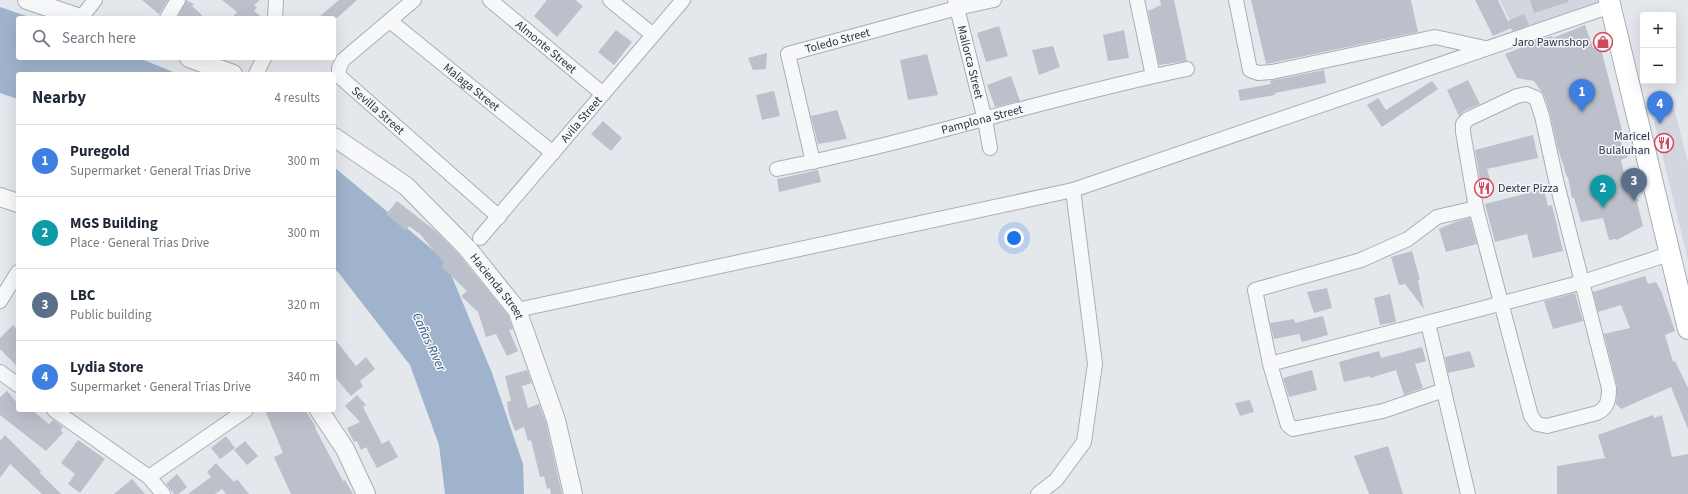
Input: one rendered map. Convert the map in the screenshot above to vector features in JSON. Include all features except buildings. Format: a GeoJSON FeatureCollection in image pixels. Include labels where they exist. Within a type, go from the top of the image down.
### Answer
{"type":"FeatureCollection","features":[{"type":"Feature","properties":{"kind":"main road"},"geometry":{"type":"LineString","coordinates":[[1610,3],[1688,329]]}},
{"type":"Feature","properties":{"kind":"street"},"geometry":{"type":"LineString","coordinates":[[27,0],[74,16]]}},
{"type":"Feature","properties":{"kind":"street"},"geometry":{"type":"LineString","coordinates":[[82,16],[95,0]]}},
{"type":"Feature","properties":{"kind":"street"},"geometry":{"type":"LineString","coordinates":[[168,16],[178,0]]}},
{"type":"Feature","properties":{"kind":"street"},"geometry":{"type":"LineString","coordinates":[[275,16],[276,0]]}},
{"type":"Feature","properties":{"kind":"street","name":"Sevilla Street"},"geometry":{"type":"LineString","coordinates":[[414,0],[344,60],[339,68],[340,76],[499,217]]}},
{"type":"Feature","properties":{"kind":"street","name":"Almonte Street"},"geometry":{"type":"LineString","coordinates":[[490,0],[603,94]]}},
{"type":"Feature","properties":{"kind":"street"},"geometry":{"type":"LineString","coordinates":[[610,0],[653,35]]}},
{"type":"Feature","properties":{"kind":"street","name":"Avila Street"},"geometry":{"type":"LineString","coordinates":[[480,238],[683,0]]}},
{"type":"Feature","properties":{"kind":"street","name":"Toledo Street"},"geometry":{"type":"LineString","coordinates":[[813,162],[788,54],[956,4],[994,0]]}},
{"type":"Feature","properties":{"kind":"street"},"geometry":{"type":"LineString","coordinates":[[1137,0],[1153,76]]}},
{"type":"Feature","properties":{"kind":"street"},"geometry":{"type":"LineString","coordinates":[[1236,0],[1250,70],[1258,74],[1435,37],[1485,49]]}},
{"type":"Feature","properties":{"kind":"street"},"geometry":{"type":"LineString","coordinates":[[517,310],[1073,190],[1485,49],[1610,3]]}},
{"type":"Feature","properties":{"kind":"street","name":"Mallorca Street"},"geometry":{"type":"LineString","coordinates":[[956,4],[985,120],[990,148]]}},
{"type":"Feature","properties":{"kind":"street","name":"Malaga Street"},"geometry":{"type":"LineString","coordinates":[[390,20],[553,153]]}},
{"type":"Feature","properties":{"kind":"street"},"geometry":{"type":"LineString","coordinates":[[194,60],[228,72]]}},
{"type":"Feature","properties":{"kind":"street"},"geometry":{"type":"LineString","coordinates":[[257,72],[263,60]]}},
{"type":"Feature","properties":{"kind":"street","name":"Pamplona Street"},"geometry":{"type":"LineString","coordinates":[[777,169],[813,162],[985,120],[1153,76],[1187,69]]}},
{"type":"Feature","properties":{"kind":"street"},"geometry":{"type":"LineString","coordinates":[[1526,94],[1536,98],[1542,116],[1556,180],[1583,282],[1609,388],[1609,397],[1603,410],[1597,413],[1547,426],[1541,425],[1534,421],[1531,416],[1476,208],[1463,132],[1463,124],[1468,119],[1517,96],[1526,94]]}},
{"type":"Feature","properties":{"kind":"street","name":"Hacienda Street"},"geometry":{"type":"LineString","coordinates":[[336,138],[406,186],[468,249],[517,310],[556,420],[573,494]]}},
{"type":"Feature","properties":{"kind":"street"},"geometry":{"type":"LineString","coordinates":[[1038,494],[1056,480],[1084,442],[1095,364],[1073,190]]}},
{"type":"Feature","properties":{"kind":"street"},"geometry":{"type":"LineString","coordinates":[[0,197],[16,202]]}},
{"type":"Feature","properties":{"kind":"street"},"geometry":{"type":"LineString","coordinates":[[1444,390],[1383,411],[1293,429],[1288,425],[1270,364],[1255,290],[1361,260],[1408,239],[1437,217],[1476,208]]}},
{"type":"Feature","properties":{"kind":"street"},"geometry":{"type":"LineString","coordinates":[[1270,364],[1428,323],[1501,302],[1583,282],[1669,254]]}},
{"type":"Feature","properties":{"kind":"street"},"geometry":{"type":"LineString","coordinates":[[0,301],[16,275]]}},
{"type":"Feature","properties":{"kind":"street"},"geometry":{"type":"LineString","coordinates":[[1428,323],[1468,494]]}},
{"type":"Feature","properties":{"kind":"street"},"geometry":{"type":"LineString","coordinates":[[0,372],[16,384]]}},
{"type":"Feature","properties":{"kind":"street"},"geometry":{"type":"LineString","coordinates":[[57,412],[149,477],[162,494]]}},
{"type":"Feature","properties":{"kind":"street"},"geometry":{"type":"LineString","coordinates":[[149,477],[243,412]]}},
{"type":"Feature","properties":{"kind":"street"},"geometry":{"type":"LineString","coordinates":[[320,412],[345,449],[366,494]]}},
{"type":"Feature","properties":{"kind":"shaded area"},"geometry":{"type":"Polygon","coordinates":[[[1500,0],[1599,0],[1599,2],[1515,32],[1500,0]]]}},
{"type":"Feature","properties":{"kind":"shaded area"},"geometry":{"type":"Polygon","coordinates":[[[1674,108],[1688,163],[1688,260],[1652,113],[1674,108]]]}},
{"type":"Feature","properties":{"kind":"water"},"geometry":{"type":"Polygon","coordinates":[[[0,7],[26,16],[16,16],[16,60],[144,60],[173,72],[16,72],[16,98],[0,93],[0,7]]]}},
{"type":"Feature","properties":{"kind":"water","name":"Cañas River"},"geometry":{"type":"Polygon","coordinates":[[[336,169],[445,260],[492,373],[523,464],[524,494],[445,494],[439,445],[410,365],[336,270],[336,169]]]}},
{"type":"Feature","properties":{"kind":"place","name":"Jaro Pawnshop"},"geometry":{"type":"Point","coordinates":[1603,42]}},
{"type":"Feature","properties":{"kind":"place","name":"Puregold"},"geometry":{"type":"Point","coordinates":[1582,112]}},
{"type":"Feature","properties":{"kind":"place","name":"Lydia Store"},"geometry":{"type":"Point","coordinates":[1660,124]}},
{"type":"Feature","properties":{"kind":"place","name":"Maricel Bulaluhan"},"geometry":{"type":"Point","coordinates":[1664,143]}},
{"type":"Feature","properties":{"kind":"place","name":"Dexter Pizza"},"geometry":{"type":"Point","coordinates":[1484,188]}},
{"type":"Feature","properties":{"kind":"place","name":"LBC"},"geometry":{"type":"Point","coordinates":[1634,201]}},
{"type":"Feature","properties":{"kind":"place","name":"MGS Building"},"geometry":{"type":"Point","coordinates":[1603,208]}}]}
